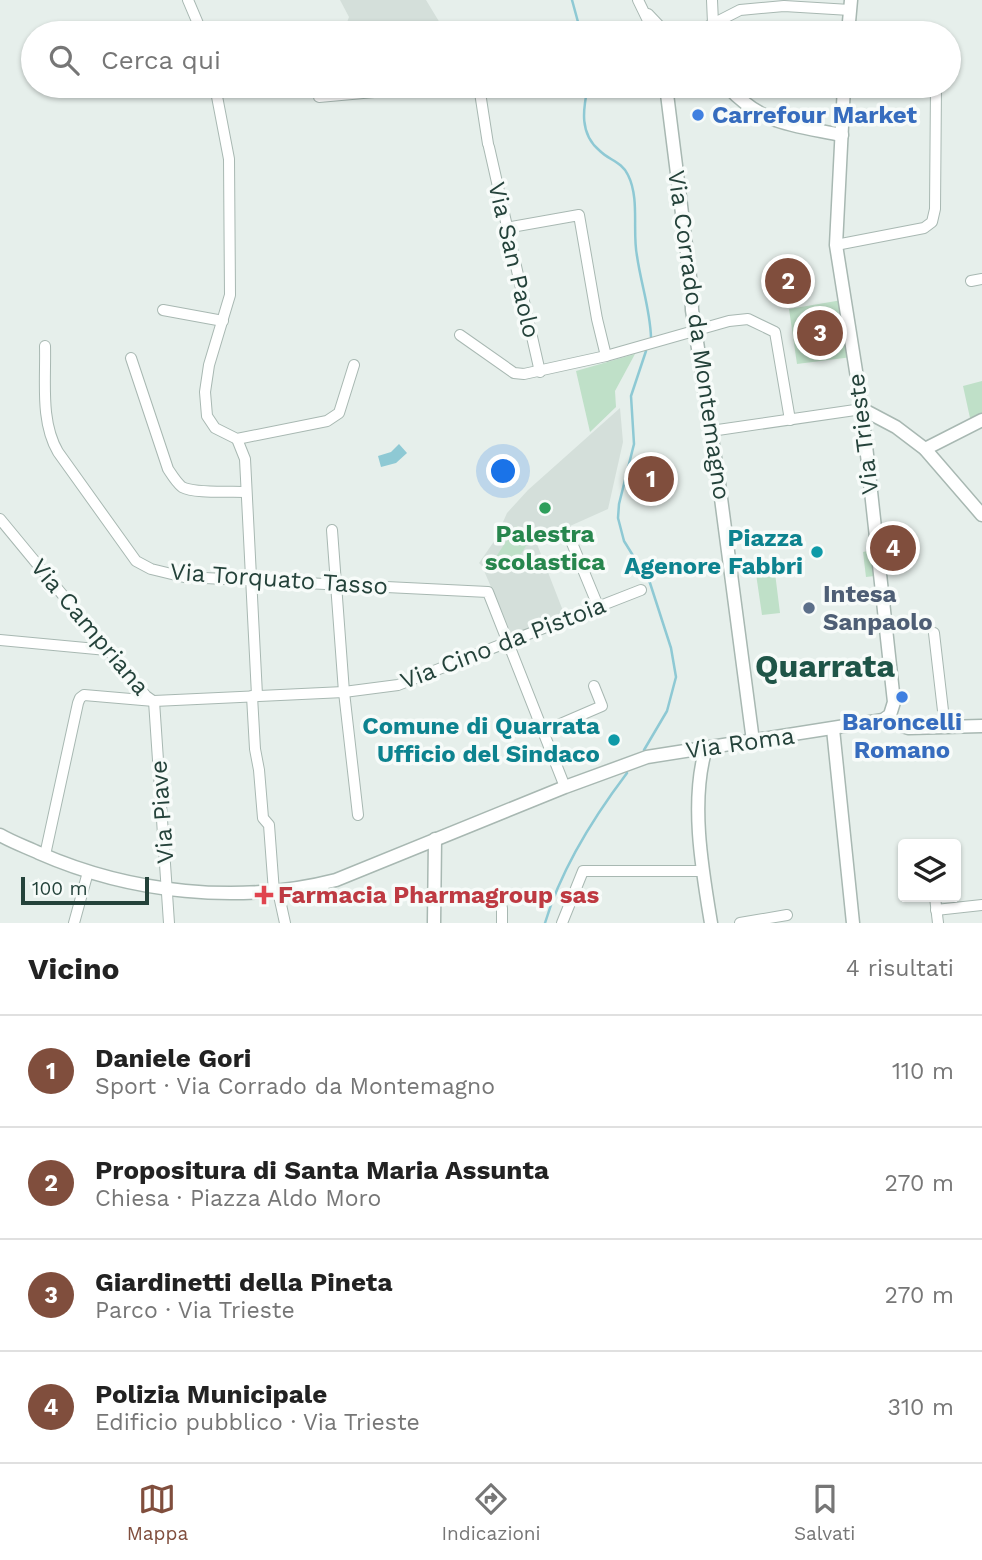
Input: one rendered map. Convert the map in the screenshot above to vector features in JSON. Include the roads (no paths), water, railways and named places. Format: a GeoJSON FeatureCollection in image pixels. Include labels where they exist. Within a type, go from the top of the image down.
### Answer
{"type":"FeatureCollection","features":[{"type":"Feature","properties":{"kind":"street"},"geometry":{"type":"LineString","coordinates":[[188,0],[197,21]]}},
{"type":"Feature","properties":{"kind":"street"},"geometry":{"type":"LineString","coordinates":[[712,0],[713,21]]}},
{"type":"Feature","properties":{"kind":"street"},"geometry":{"type":"LineString","coordinates":[[717,21],[740,10],[783,3],[851,5]]}},
{"type":"Feature","properties":{"kind":"street"},"geometry":{"type":"LineString","coordinates":[[641,4],[649,21]]}},
{"type":"Feature","properties":{"kind":"street"},"geometry":{"type":"LineString","coordinates":[[641,4],[656,21]]}},
{"type":"Feature","properties":{"kind":"street"},"geometry":{"type":"LineString","coordinates":[[217,98],[229,159],[231,186],[230,295],[209,365],[205,408],[210,423],[237,439],[334,418],[344,402],[354,365]]}},
{"type":"Feature","properties":{"kind":"street","name":"Via San Paolo"},"geometry":{"type":"LineString","coordinates":[[481,98],[488,145],[540,372]]}},
{"type":"Feature","properties":{"kind":"street","name":"Via Corrado da Montemagno"},"geometry":{"type":"LineString","coordinates":[[668,98],[692,310],[697,329],[753,741]]}},
{"type":"Feature","properties":{"kind":"street"},"geometry":{"type":"LineString","coordinates":[[738,98],[748,108],[762,116],[842,135]]}},
{"type":"Feature","properties":{"kind":"street","name":"Via Trieste"},"geometry":{"type":"LineString","coordinates":[[844,98],[836,244],[862,409],[894,702],[892,713],[883,720]]}},
{"type":"Feature","properties":{"kind":"street"},"geometry":{"type":"LineString","coordinates":[[836,244],[924,228],[932,222],[935,209],[936,98]]}},
{"type":"Feature","properties":{"kind":"street"},"geometry":{"type":"LineString","coordinates":[[506,228],[579,215],[597,319],[607,356]]}},
{"type":"Feature","properties":{"kind":"street"},"geometry":{"type":"LineString","coordinates":[[971,281],[982,279]]}},
{"type":"Feature","properties":{"kind":"street"},"geometry":{"type":"LineString","coordinates":[[163,310],[223,321]]}},
{"type":"Feature","properties":{"kind":"street"},"geometry":{"type":"LineString","coordinates":[[460,335],[514,373],[524,374],[607,356],[697,329],[748,318],[775,332],[790,419]]}},
{"type":"Feature","properties":{"kind":"street","name":"Via Torquato Tasso"},"geometry":{"type":"LineString","coordinates":[[46,346],[49,436],[58,453],[136,561],[169,575],[488,592],[508,641]]}},
{"type":"Feature","properties":{"kind":"street"},"geometry":{"type":"LineString","coordinates":[[131,358],[168,469],[174,479],[183,487],[192,490],[245,492]]}},
{"type":"Feature","properties":{"kind":"street"},"geometry":{"type":"LineString","coordinates":[[711,430],[862,409],[896,427],[925,449],[982,514]]}},
{"type":"Feature","properties":{"kind":"street"},"geometry":{"type":"LineString","coordinates":[[925,449],[982,421]]}},
{"type":"Feature","properties":{"kind":"street"},"geometry":{"type":"LineString","coordinates":[[237,439],[244,459],[251,579],[255,749],[260,770],[263,818],[269,825],[276,891],[285,923]]}},
{"type":"Feature","properties":{"kind":"street","name":"Via Campriana"},"geometry":{"type":"LineString","coordinates":[[0,519],[107,650],[146,696],[154,701]]}},
{"type":"Feature","properties":{"kind":"street"},"geometry":{"type":"LineString","coordinates":[[332,530],[344,692],[358,815]]}},
{"type":"Feature","properties":{"kind":"street"},"geometry":{"type":"LineString","coordinates":[[567,531],[598,606]]}},
{"type":"Feature","properties":{"kind":"street","name":"Via Cino da Pistoia"},"geometry":{"type":"LineString","coordinates":[[45,855],[80,698],[84,695],[154,701],[344,692],[398,684],[641,590]]}},
{"type":"Feature","properties":{"kind":"street"},"geometry":{"type":"LineString","coordinates":[[934,633],[945,727]]}},
{"type":"Feature","properties":{"kind":"street"},"geometry":{"type":"LineString","coordinates":[[0,640],[107,650]]}},
{"type":"Feature","properties":{"kind":"street"},"geometry":{"type":"LineString","coordinates":[[508,641],[565,787]]}},
{"type":"Feature","properties":{"kind":"street"},"geometry":{"type":"LineString","coordinates":[[544,731],[602,706],[594,686]]}},
{"type":"Feature","properties":{"kind":"street","name":"Via Piave"},"geometry":{"type":"LineString","coordinates":[[154,701],[169,923]]}},
{"type":"Feature","properties":{"kind":"street"},"geometry":{"type":"LineString","coordinates":[[853,923],[833,729],[883,720],[904,728],[982,726]]}},
{"type":"Feature","properties":{"kind":"street","name":"Via Roma"},"geometry":{"type":"LineString","coordinates":[[0,835],[88,872],[167,888],[225,893],[302,889],[336,880],[565,787],[647,757],[833,729]]}},
{"type":"Feature","properties":{"kind":"street"},"geometry":{"type":"LineString","coordinates":[[706,748],[698,793],[703,871],[711,923]]}},
{"type":"Feature","properties":{"kind":"street"},"geometry":{"type":"LineString","coordinates":[[434,923],[435,839]]}},
{"type":"Feature","properties":{"kind":"street"},"geometry":{"type":"LineString","coordinates":[[562,923],[583,871],[703,871]]}},
{"type":"Feature","properties":{"kind":"street"},"geometry":{"type":"LineString","coordinates":[[74,923],[88,872]]}},
{"type":"Feature","properties":{"kind":"street"},"geometry":{"type":"LineString","coordinates":[[434,896],[495,899],[502,908],[502,923]]}},
{"type":"Feature","properties":{"kind":"street"},"geometry":{"type":"LineString","coordinates":[[935,902],[938,923]]}},
{"type":"Feature","properties":{"kind":"street"},"geometry":{"type":"LineString","coordinates":[[936,910],[982,905]]}},
{"type":"Feature","properties":{"kind":"street"},"geometry":{"type":"LineString","coordinates":[[740,923],[787,915]]}},
{"type":"Feature","properties":{"kind":"water"},"geometry":{"type":"Polygon","coordinates":[[[399,444],[407,453],[396,463],[381,467],[378,456],[391,452],[399,444]]]}},
{"type":"Feature","properties":{"kind":"waterway"},"geometry":{"type":"LineString","coordinates":[[572,0],[578,21]]}},
{"type":"Feature","properties":{"kind":"waterway"},"geometry":{"type":"LineString","coordinates":[[586,98],[584,121],[589,137],[600,151],[622,167],[632,184],[636,246],[651,337]]}},
{"type":"Feature","properties":{"kind":"waterway"},"geometry":{"type":"LineString","coordinates":[[644,750],[667,711],[676,677],[671,648],[650,583],[624,541],[618,518],[634,444],[631,396],[646,351]]}},
{"type":"Feature","properties":{"kind":"waterway"},"geometry":{"type":"LineString","coordinates":[[545,923],[560,883],[579,845],[627,773]]}},
{"type":"Feature","properties":{"kind":"place","name":"Carrefour Market"},"geometry":{"type":"Point","coordinates":[698,115]}},
{"type":"Feature","properties":{"kind":"place","name":"Propositura di Santa Maria Assunta"},"geometry":{"type":"Point","coordinates":[788,281]}},
{"type":"Feature","properties":{"kind":"place","name":"Giardinetti della Pineta"},"geometry":{"type":"Point","coordinates":[820,333]}},
{"type":"Feature","properties":{"kind":"place","name":"Daniele Gori"},"geometry":{"type":"Point","coordinates":[651,479]}},
{"type":"Feature","properties":{"kind":"place","name":"Palestra scolastica"},"geometry":{"type":"Point","coordinates":[545,508]}},
{"type":"Feature","properties":{"kind":"place","name":"Polizia Municipale"},"geometry":{"type":"Point","coordinates":[893,548]}},
{"type":"Feature","properties":{"kind":"place","name":"Piazza Agenore Fabbri"},"geometry":{"type":"Point","coordinates":[817,552]}},
{"type":"Feature","properties":{"kind":"place","name":"Intesa Sanpaolo"},"geometry":{"type":"Point","coordinates":[809,608]}},
{"type":"Feature","properties":{"kind":"place","name":"Baroncelli Romano"},"geometry":{"type":"Point","coordinates":[902,697]}},
{"type":"Feature","properties":{"kind":"place","name":"Comune di Quarrata Ufficio del Sindaco"},"geometry":{"type":"Point","coordinates":[614,740]}},
{"type":"Feature","properties":{"kind":"place","name":"Farmacia Pharmagroup sas"},"geometry":{"type":"Point","coordinates":[264,895]}},
{"type":"Feature","properties":{"kind":"district","name":"Quarrata"},"geometry":{"type":"Point","coordinates":[825,666]}}]}
